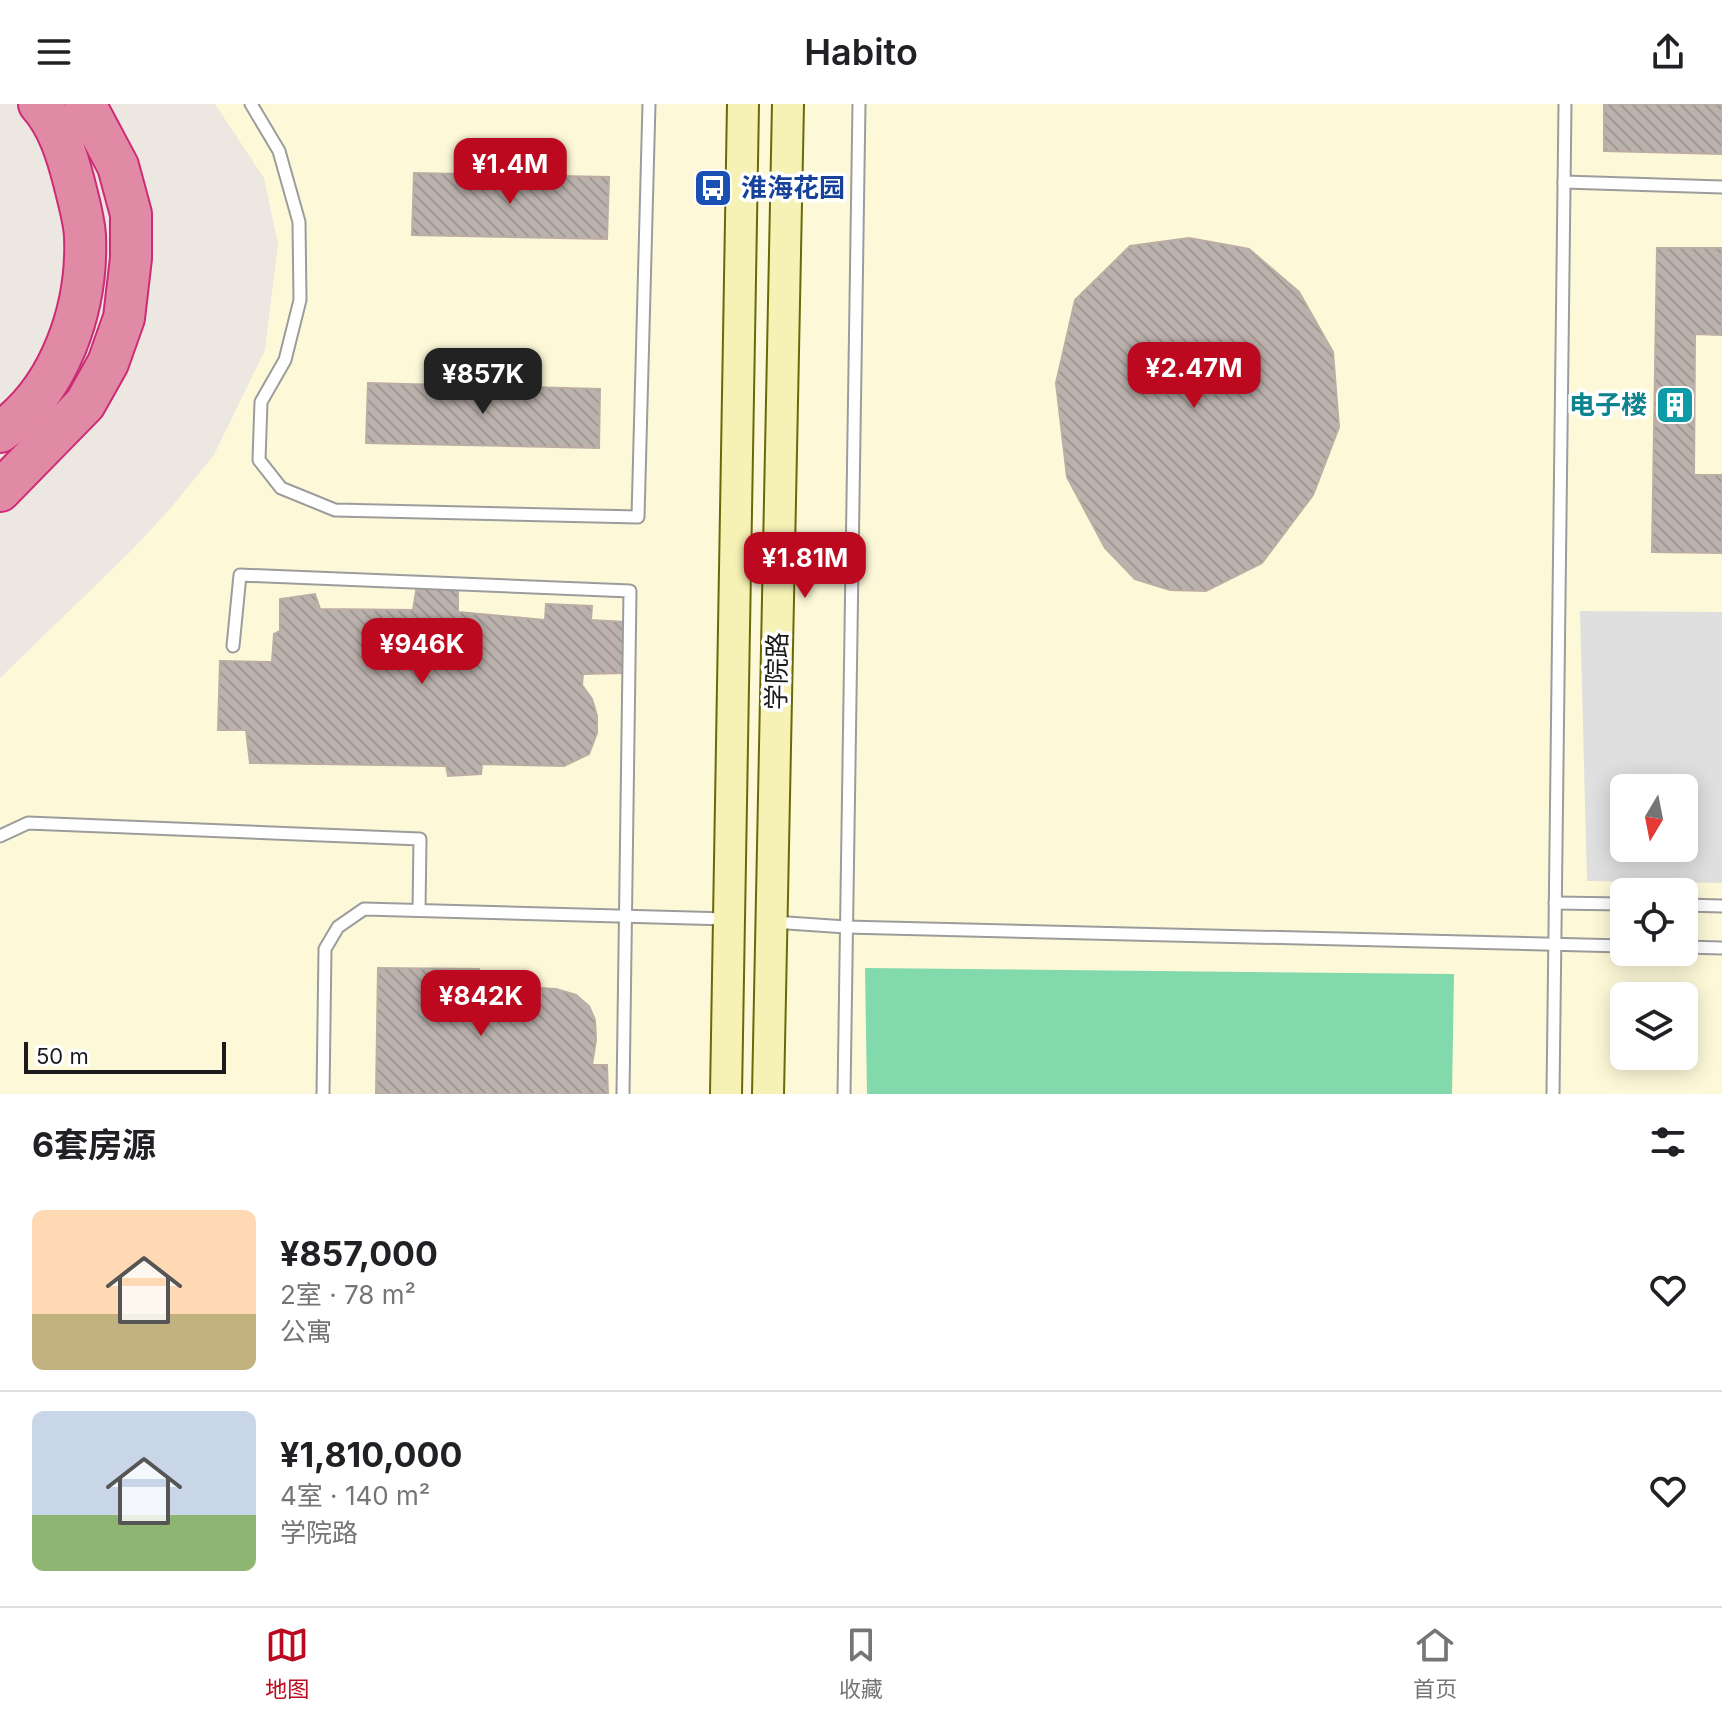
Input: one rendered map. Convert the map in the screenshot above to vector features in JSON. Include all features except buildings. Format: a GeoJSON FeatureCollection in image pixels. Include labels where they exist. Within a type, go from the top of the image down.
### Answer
{"type":"FeatureCollection","features":[{"type":"Feature","properties":{"kind":"highway"},"geometry":{"type":"LineString","coordinates":[[0,432],[26,413],[39,397],[65,346],[76,314],[84,266],[85,234],[67,156],[39,104]]}},
{"type":"Feature","properties":{"kind":"highway"},"geometry":{"type":"LineString","coordinates":[[0,491],[85,404],[108,363],[124,318],[131,258],[131,214],[118,166],[85,104]]}},
{"type":"Feature","properties":{"kind":"main road","name":"学院路"},"geometry":{"type":"LineString","coordinates":[[726,1094],[743,104]]}},
{"type":"Feature","properties":{"kind":"main road","name":"学院路"},"geometry":{"type":"LineString","coordinates":[[768,1094],[788,104]]}},
{"type":"Feature","properties":{"kind":"lane"},"geometry":{"type":"LineString","coordinates":[[251,104],[279,151],[299,222],[300,300],[285,360],[261,402],[259,460],[281,488],[335,510],[638,517],[649,104]]}},
{"type":"Feature","properties":{"kind":"lane"},"geometry":{"type":"LineString","coordinates":[[844,1094],[859,104]]}},
{"type":"Feature","properties":{"kind":"lane"},"geometry":{"type":"LineString","coordinates":[[1553,1094],[1565,104]]}},
{"type":"Feature","properties":{"kind":"lane"},"geometry":{"type":"LineString","coordinates":[[1564,182],[1722,187]]}},
{"type":"Feature","properties":{"kind":"lane"},"geometry":{"type":"LineString","coordinates":[[233,646],[240,575],[630,591],[623,1094]]}},
{"type":"Feature","properties":{"kind":"lane"},"geometry":{"type":"LineString","coordinates":[[0,836],[28,823],[420,839],[419,910]]}},
{"type":"Feature","properties":{"kind":"lane"},"geometry":{"type":"LineString","coordinates":[[1555,903],[1610,904]]}},
{"type":"Feature","properties":{"kind":"lane"},"geometry":{"type":"LineString","coordinates":[[1698,905],[1722,906]]}},
{"type":"Feature","properties":{"kind":"lane"},"geometry":{"type":"LineString","coordinates":[[323,1094],[325,949],[338,927],[364,909],[729,919]]}},
{"type":"Feature","properties":{"kind":"lane"},"geometry":{"type":"LineString","coordinates":[[772,922],[846,927],[1610,946]]}},
{"type":"Feature","properties":{"kind":"lane"},"geometry":{"type":"LineString","coordinates":[[1698,947],[1722,948]]}},
{"type":"Feature","properties":{"kind":"shaded area"},"geometry":{"type":"Polygon","coordinates":[[[215,104],[1722,104],[1722,1094],[0,1094],[0,678],[132,550],[214,455],[265,350],[278,244],[264,178],[215,104]]]}},
{"type":"Feature","properties":{"kind":"shaded area"},"geometry":{"type":"Polygon","coordinates":[[[1580,611],[1722,612],[1722,883],[1698,883],[1698,878],[1610,878],[1610,881],[1587,881],[1580,611]]]}},
{"type":"Feature","properties":{"kind":"green space"},"geometry":{"type":"Polygon","coordinates":[[[865,968],[1454,974],[1452,1094],[867,1094],[865,968]]]}},
{"type":"Feature","properties":{"kind":"place","name":"淮海花园"},"geometry":{"type":"Point","coordinates":[713,188]}},
{"type":"Feature","properties":{"kind":"place","name":"电子楼"},"geometry":{"type":"Point","coordinates":[1675,405]}}]}
